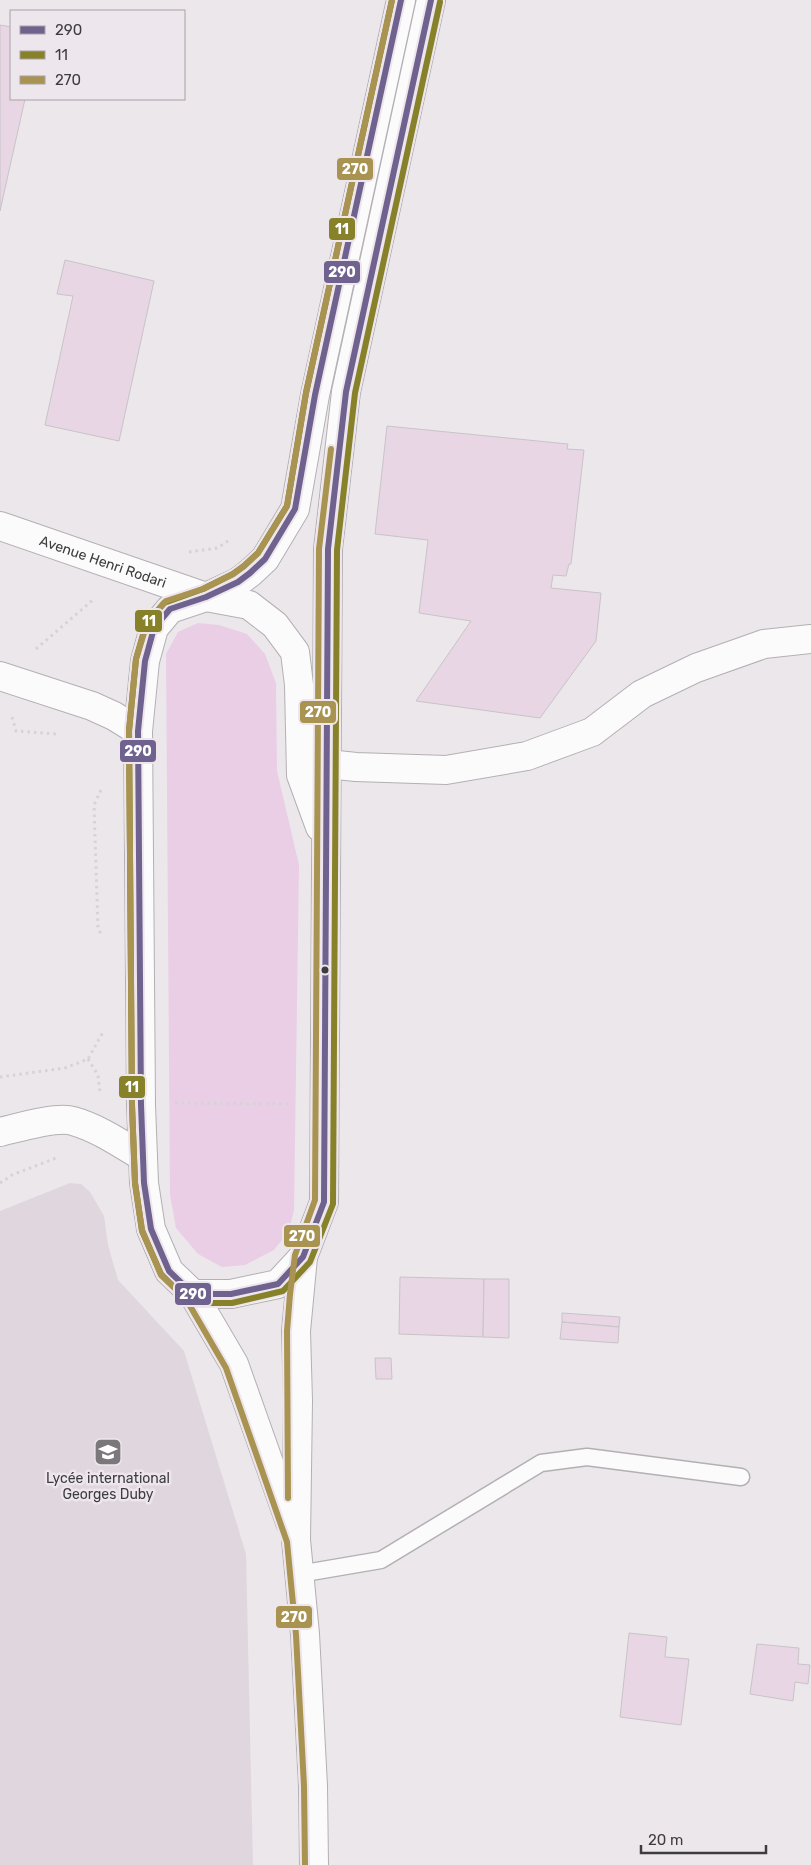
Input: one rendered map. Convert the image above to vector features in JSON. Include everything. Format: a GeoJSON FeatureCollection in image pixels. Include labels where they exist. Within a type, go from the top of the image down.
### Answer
{"type":"FeatureCollection","features":[{"type":"Feature","properties":{"kind":"main road"},"geometry":{"type":"LineString","coordinates":[[296,1540],[234,1364],[193,1294],[169,1271],[152,1229],[144,1183],[140,1095],[138,731],[146,661],[154,628],[170,609],[206,597],[238,582],[265,558],[295,509],[315,395],[401,0]]}},
{"type":"Feature","properties":{"kind":"main road"},"geometry":{"type":"LineString","coordinates":[[314,1865],[313,1786],[305,1634],[296,1540],[296,1332],[303,1257],[324,1202],[328,550],[346,392],[430,0]]}},
{"type":"Feature","properties":{"kind":"main road","name":"Avenue Henri Rodari"},"geometry":{"type":"LineString","coordinates":[[0,526],[206,597],[249,605],[276,625],[294,652],[300,685],[301,775],[326,844]]}},
{"type":"Feature","properties":{"kind":"main road"},"geometry":{"type":"LineString","coordinates":[[327,764],[356,767],[446,770],[526,756],[592,732],[642,694],[696,668],[764,644],[811,640]]}},
{"type":"Feature","properties":{"kind":"main road"},"geometry":{"type":"LineString","coordinates":[[10,679],[92,706],[114,716],[138,731]]}},
{"type":"Feature","properties":{"kind":"main road"},"geometry":{"type":"LineString","coordinates":[[0,1132],[35,1123],[72,1120],[101,1133],[143,1157]]}},
{"type":"Feature","properties":{"kind":"main road"},"geometry":{"type":"LineString","coordinates":[[193,1294],[231,1294],[278,1284],[303,1257]]}},
{"type":"Feature","properties":{"kind":"lane"},"geometry":{"type":"LineString","coordinates":[[299,1574],[381,1560],[541,1463],[587,1457],[741,1477]]}},
{"type":"Feature","properties":{"kind":"path"},"geometry":{"type":"LineString","coordinates":[[188,552],[217,548],[234,538]]}},
{"type":"Feature","properties":{"kind":"path"},"geometry":{"type":"LineString","coordinates":[[64,734],[16,732],[10,712],[10,679],[31,653],[96,597],[112,566]]}},
{"type":"Feature","properties":{"kind":"path"},"geometry":{"type":"LineString","coordinates":[[102,788],[94,805],[98,928],[107,944]]}},
{"type":"Feature","properties":{"kind":"path"},"geometry":{"type":"LineString","coordinates":[[0,1077],[65,1068],[88,1059],[104,1029]]}},
{"type":"Feature","properties":{"kind":"path"},"geometry":{"type":"LineString","coordinates":[[0,1183],[12,1175],[65,1155]]}},
{"type":"Feature","properties":{"kind":"shaded area"},"geometry":{"type":"Polygon","coordinates":[[[198,623],[219,625],[247,634],[265,654],[276,683],[277,771],[299,865],[294,1210],[289,1231],[274,1250],[245,1265],[222,1267],[198,1254],[176,1228],[170,1195],[166,654],[178,632],[198,623]]]}},
{"type":"Feature","properties":{"kind":"shaded area","name":"Lycée international Georges Duby"},"geometry":{"type":"Polygon","coordinates":[[[70,1183],[81,1184],[90,1192],[104,1216],[108,1245],[118,1280],[184,1351],[246,1554],[253,1865],[0,1865],[0,1211],[70,1183]]]}},
{"type":"Feature","properties":{"kind":"building"},"geometry":{"type":"Polygon","coordinates":[[[0,25],[10,27],[10,100],[25,100],[0,211],[0,25]]]}},
{"type":"Feature","properties":{"kind":"building"},"geometry":{"type":"Polygon","coordinates":[[[65,260],[154,281],[119,441],[45,425],[73,296],[57,294],[65,260]]]}},
{"type":"Feature","properties":{"kind":"building"},"geometry":{"type":"Polygon","coordinates":[[[387,426],[568,444],[567,449],[584,450],[571,564],[569,564],[566,576],[553,575],[551,588],[601,593],[596,641],[540,718],[416,701],[471,621],[419,613],[428,540],[375,534],[387,426]]]}},
{"type":"Feature","properties":{"kind":"building"},"geometry":{"type":"Polygon","coordinates":[[[400,1277],[484,1279],[483,1337],[399,1334],[400,1277]]]}},
{"type":"Feature","properties":{"kind":"building"},"geometry":{"type":"Polygon","coordinates":[[[484,1279],[509,1279],[509,1338],[483,1337],[484,1279]]]}},
{"type":"Feature","properties":{"kind":"building"},"geometry":{"type":"Polygon","coordinates":[[[562,1313],[620,1317],[619,1327],[562,1322],[562,1313]]]}},
{"type":"Feature","properties":{"kind":"building"},"geometry":{"type":"Polygon","coordinates":[[[562,1322],[619,1327],[618,1343],[560,1339],[562,1322]]]}},
{"type":"Feature","properties":{"kind":"building"},"geometry":{"type":"Polygon","coordinates":[[[375,1358],[391,1358],[392,1379],[376,1379],[375,1358]]]}},
{"type":"Feature","properties":{"kind":"building"},"geometry":{"type":"Polygon","coordinates":[[[629,1633],[667,1637],[665,1657],[689,1659],[681,1725],[620,1717],[629,1633]]]}},
{"type":"Feature","properties":{"kind":"building"},"geometry":{"type":"Polygon","coordinates":[[[757,1644],[799,1648],[798,1664],[810,1665],[808,1684],[795,1682],[793,1701],[750,1694],[757,1644]]]}},
{"type":"Feature","properties":{"kind":"transit line","name":"11"},"geometry":{"type":"LineString","coordinates":[[392,0],[306,393],[287,506],[258,553],[244,566],[233,574],[203,589],[164,603],[146,624],[136,659],[129,731],[132,1105],[135,1183],[142,1231],[161,1274],[191,1303],[232,1303],[283,1291],[310,1262],[333,1204],[337,550],[355,393],[440,2]]}},
{"type":"Feature","properties":{"kind":"transit line","name":"270"},"geometry":{"type":"LineString","coordinates":[[305,1865],[304,1786],[296,1635],[287,1542],[226,1368],[186,1299],[161,1275],[142,1230],[135,1183],[132,1105],[129,730],[136,659],[147,623],[166,601],[203,589],[233,574],[244,566],[258,553],[287,506],[306,393],[392,0]]}},
{"type":"Feature","properties":{"kind":"transit line","name":"290"},"geometry":{"type":"LineString","coordinates":[[401,0],[315,395],[295,509],[265,559],[250,573],[238,582],[206,597],[170,609],[154,628],[145,661],[138,731],[141,1105],[144,1183],[151,1229],[169,1271],[193,1294],[231,1294],[278,1284],[303,1257],[324,1202],[328,549],[346,392],[431,0]]}},
{"type":"Feature","properties":{"kind":"transit line","name":"270"},"geometry":{"type":"LineString","coordinates":[[288,1498],[287,1331],[290,1294],[295,1255],[315,1200],[319,549],[331,449]]}},
{"type":"Feature","properties":{"kind":"place","name":"Lycée international Georges Duby"},"geometry":{"type":"Point","coordinates":[108,1452]}}]}
